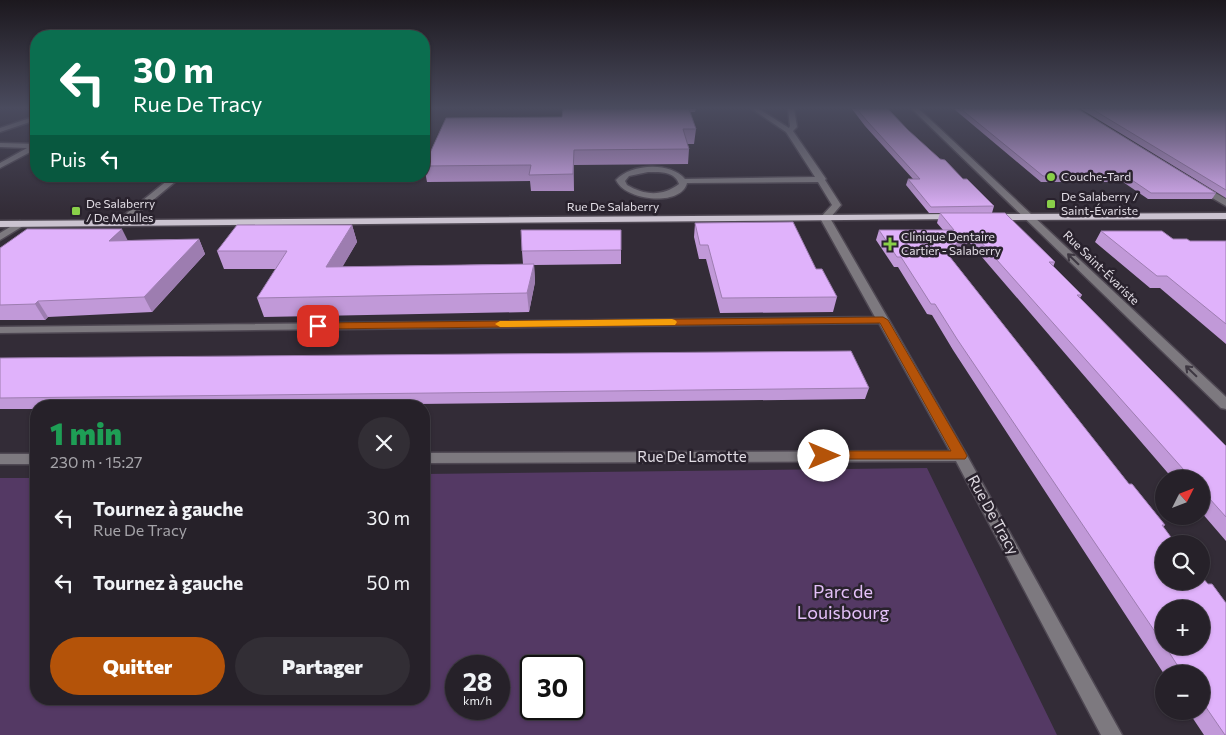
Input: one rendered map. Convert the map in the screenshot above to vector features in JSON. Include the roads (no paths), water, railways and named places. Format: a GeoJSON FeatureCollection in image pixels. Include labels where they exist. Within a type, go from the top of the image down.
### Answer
{"type":"FeatureCollection","features":[{"type":"Feature","properties":{"kind":"main road"},"geometry":{"type":"LineString","coordinates":[[988,217],[1226,216]]}},
{"type":"Feature","properties":{"kind":"main road","name":"Rue De Salaberry"},"geometry":{"type":"LineString","coordinates":[[0,224],[968,217]]}},
{"type":"Feature","properties":{"kind":"street"},"geometry":{"type":"LineString","coordinates":[[797,143],[837,205],[825,218]]}},
{"type":"Feature","properties":{"kind":"street","name":"Rue Saint-Évariste"},"geometry":{"type":"LineString","coordinates":[[952,143],[1226,405]]}},
{"type":"Feature","properties":{"kind":"street"},"geometry":{"type":"LineString","coordinates":[[0,145],[30,146]]}},
{"type":"Feature","properties":{"kind":"street"},"geometry":{"type":"LineString","coordinates":[[0,166],[30,149]]}},
{"type":"Feature","properties":{"kind":"street"},"geometry":{"type":"LineString","coordinates":[[683,181],[680,189],[655,196],[644,196],[626,190],[619,182],[620,178],[625,174],[653,169],[672,173],[683,181],[822,179]]}},
{"type":"Feature","properties":{"kind":"street"},"geometry":{"type":"LineString","coordinates":[[120,223],[171,182]]}},
{"type":"Feature","properties":{"kind":"street"},"geometry":{"type":"LineString","coordinates":[[1195,184],[1226,203]]}},
{"type":"Feature","properties":{"kind":"street","name":"Rue De Tracy"},"geometry":{"type":"LineString","coordinates":[[825,218],[960,456],[1112,735]]}},
{"type":"Feature","properties":{"kind":"street"},"geometry":{"type":"LineString","coordinates":[[0,237],[20,224]]}},
{"type":"Feature","properties":{"kind":"street"},"geometry":{"type":"LineString","coordinates":[[0,330],[883,320]]}},
{"type":"Feature","properties":{"kind":"street","name":"Rue De Lamotte"},"geometry":{"type":"LineString","coordinates":[[430,458],[960,456]]}},
{"type":"Feature","properties":{"kind":"street"},"geometry":{"type":"LineString","coordinates":[[0,460],[30,459]]}},
{"type":"Feature","properties":{"kind":"place","name":"Couche-Tard"},"geometry":{"type":"Point","coordinates":[1051,177]}},
{"type":"Feature","properties":{"kind":"place","name":"De Salaberry / Saint-Évariste"},"geometry":{"type":"Point","coordinates":[1051,204]}},
{"type":"Feature","properties":{"kind":"place","name":"De Salaberry / De Meulles"},"geometry":{"type":"Point","coordinates":[76,211]}},
{"type":"Feature","properties":{"kind":"place","name":"Clinique Dentaire Cartier - Salaberry"},"geometry":{"type":"Point","coordinates":[890,244]}},
{"type":"Feature","properties":{"kind":"park label","name":"Parc de Louisbourg"},"geometry":{"type":"Point","coordinates":[843,602]}}]}
